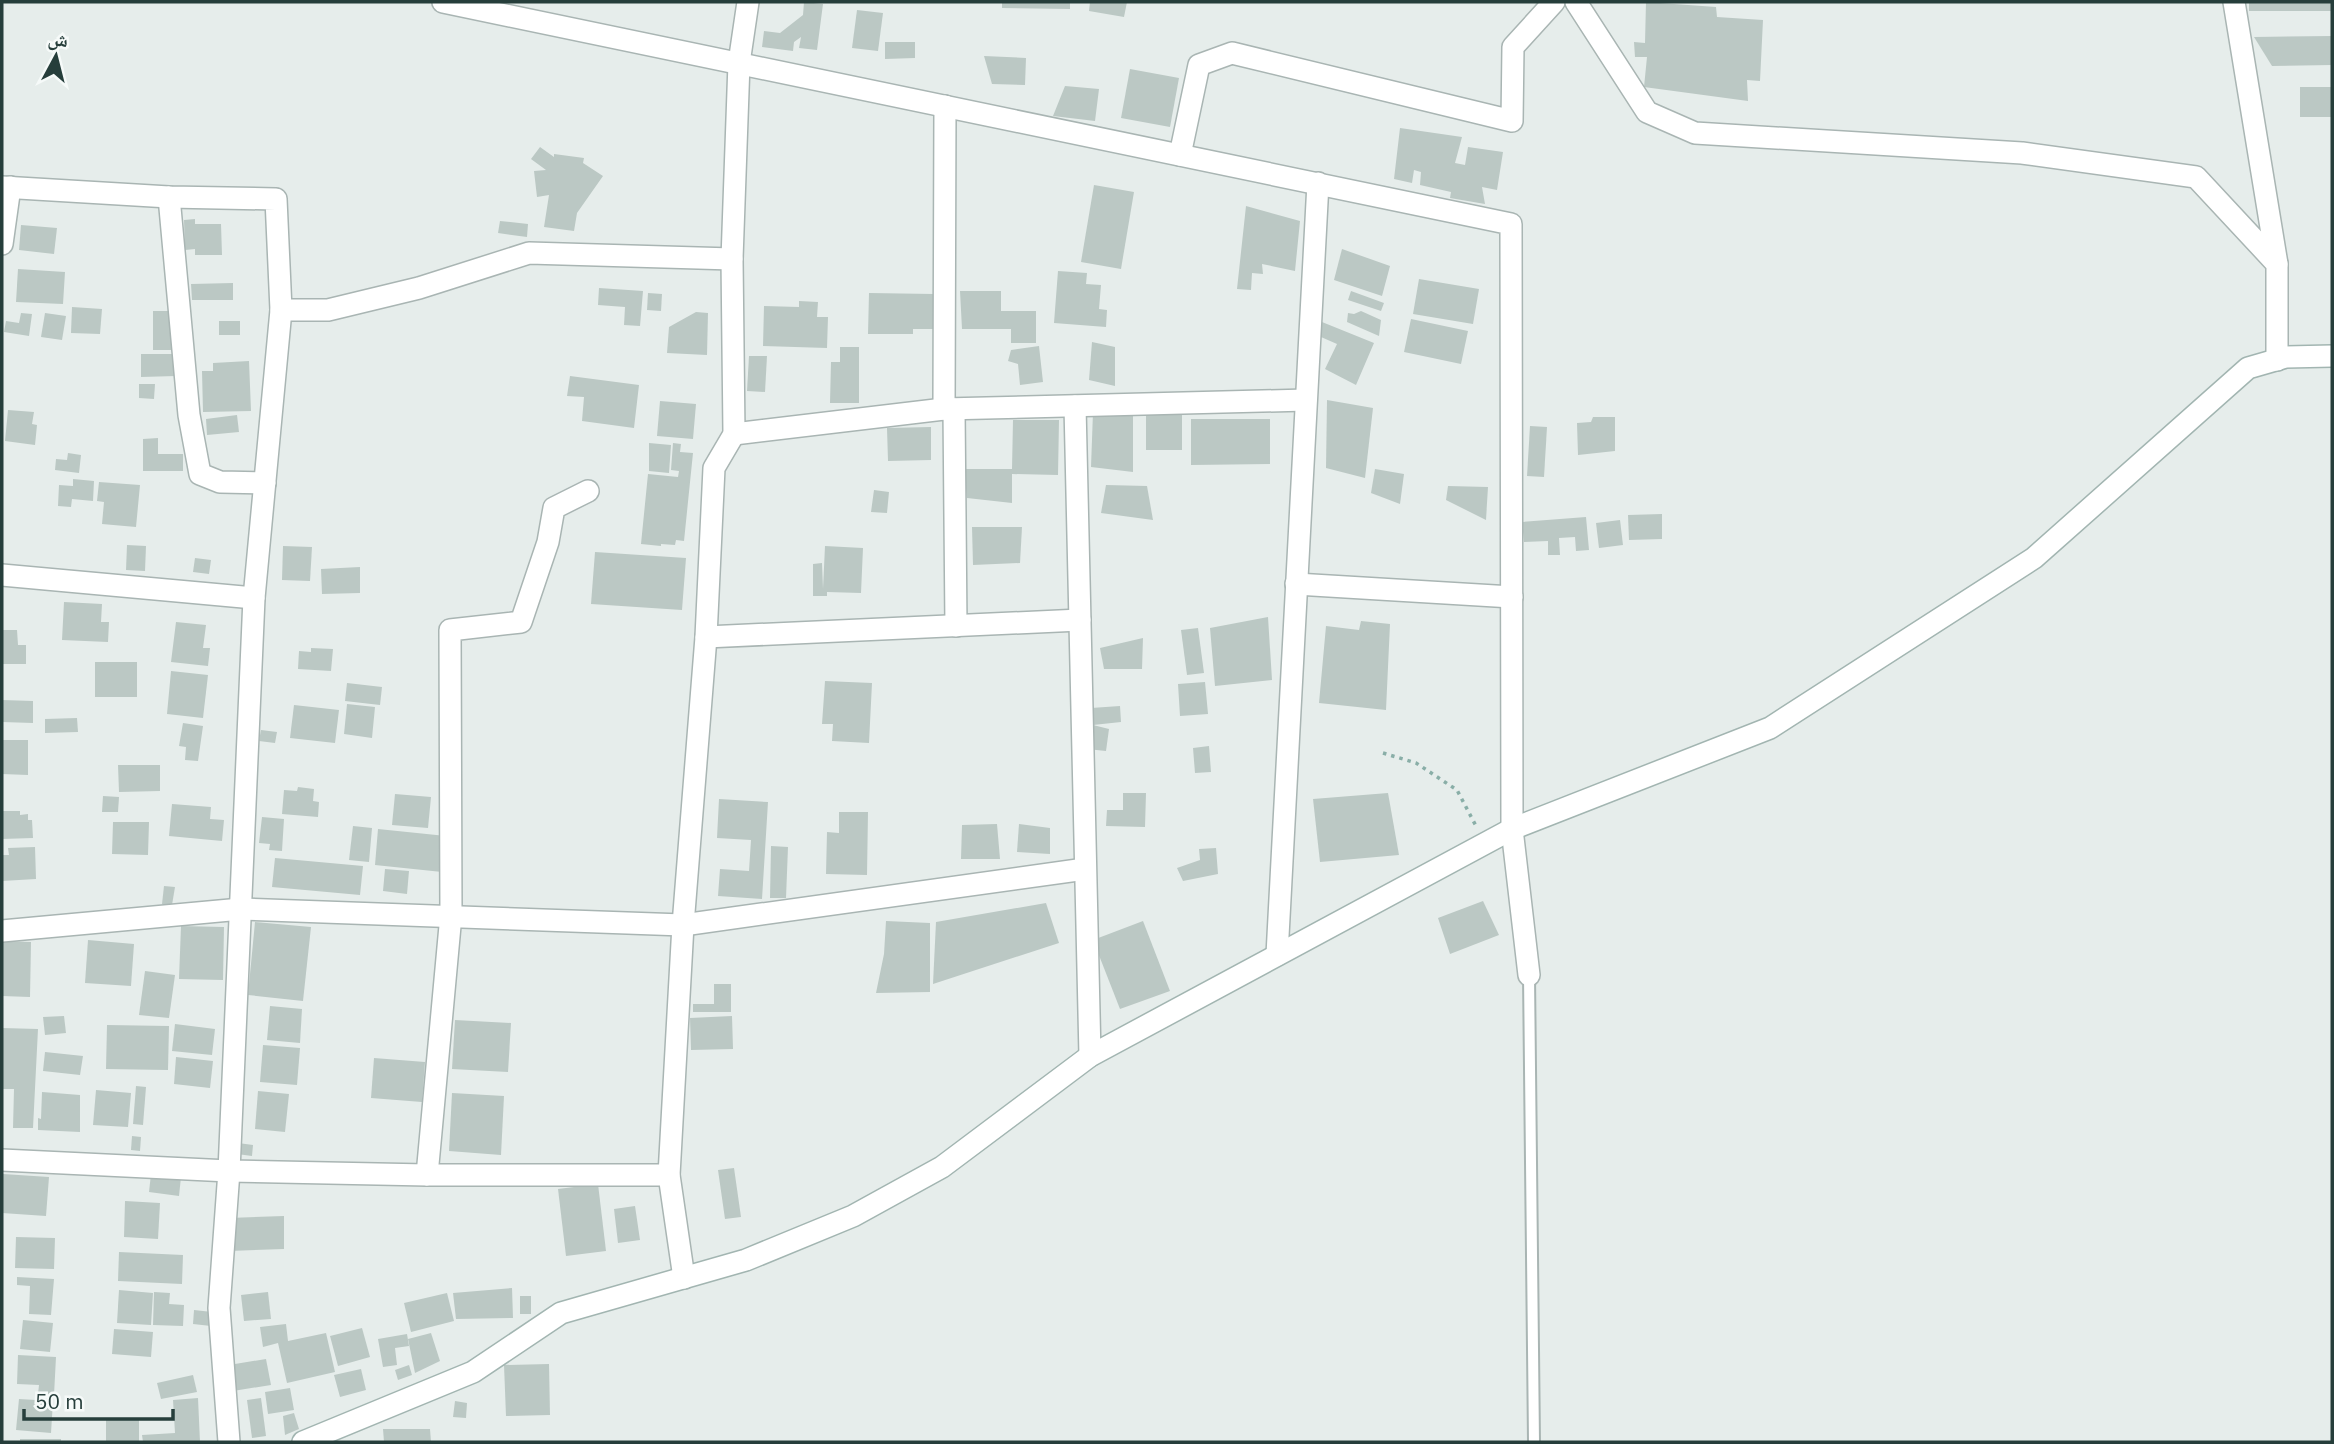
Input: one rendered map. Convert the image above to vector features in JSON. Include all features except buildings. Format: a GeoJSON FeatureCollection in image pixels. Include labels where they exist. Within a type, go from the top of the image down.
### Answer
{"type":"FeatureCollection","features":[{"type":"Feature","properties":{"kind":"street"},"geometry":{"type":"LineString","coordinates":[[443,2],[1511,224],[1512,829],[1529,975]]}},
{"type":"Feature","properties":{"kind":"street"},"geometry":{"type":"LineString","coordinates":[[684,1278],[669,1175],[683,925],[706,637],[714,468],[734,434],[732,260],[739,63],[748,2]]}},
{"type":"Feature","properties":{"kind":"street"},"geometry":{"type":"LineString","coordinates":[[1180,155],[1199,65],[1232,52],[1512,121],[1513,47],[1554,2]]}},
{"type":"Feature","properties":{"kind":"street"},"geometry":{"type":"LineString","coordinates":[[1576,2],[1647,112],[1695,133],[2022,153],[2196,177],[2277,264]]}},
{"type":"Feature","properties":{"kind":"street"},"geometry":{"type":"LineString","coordinates":[[2234,2],[2277,264],[2277,360]]}},
{"type":"Feature","properties":{"kind":"street"},"geometry":{"type":"LineString","coordinates":[[946,106],[949,409],[956,626]]}},
{"type":"Feature","properties":{"kind":"street"},"geometry":{"type":"LineString","coordinates":[[1277,955],[1318,183]]}},
{"type":"Feature","properties":{"kind":"street"},"geometry":{"type":"LineString","coordinates":[[2,244],[6,187],[170,197],[276,200],[281,310],[254,598],[229,1171],[219,1308],[229,1442]]}},
{"type":"Feature","properties":{"kind":"street"},"geometry":{"type":"LineString","coordinates":[[170,197],[189,415],[200,474],[220,482],[265,483]]}},
{"type":"Feature","properties":{"kind":"street"},"geometry":{"type":"LineString","coordinates":[[281,310],[328,310],[419,288],[529,253],[732,260]]}},
{"type":"Feature","properties":{"kind":"street"},"geometry":{"type":"LineString","coordinates":[[303,1442],[473,1372],[561,1313],[746,1260],[853,1216],[942,1167],[1090,1056],[1485,843],[1512,829],[1770,728],[2034,558],[2248,368],[2286,357],[2332,356]]}},
{"type":"Feature","properties":{"kind":"street"},"geometry":{"type":"LineString","coordinates":[[734,434],[949,409],[1306,400]]}},
{"type":"Feature","properties":{"kind":"street"},"geometry":{"type":"LineString","coordinates":[[1075,406],[1090,1056]]}},
{"type":"Feature","properties":{"kind":"street"},"geometry":{"type":"LineString","coordinates":[[427,1175],[450,915],[450,630],[521,622],[548,542],[554,508],[588,491]]}},
{"type":"Feature","properties":{"kind":"street"},"geometry":{"type":"LineString","coordinates":[[2,575],[254,598]]}},
{"type":"Feature","properties":{"kind":"street"},"geometry":{"type":"LineString","coordinates":[[1296,584],[1512,597]]}},
{"type":"Feature","properties":{"kind":"street"},"geometry":{"type":"LineString","coordinates":[[706,637],[1080,620]]}},
{"type":"Feature","properties":{"kind":"street"},"geometry":{"type":"LineString","coordinates":[[2,931],[241,909],[683,925],[1086,869]]}},
{"type":"Feature","properties":{"kind":"street"},"geometry":{"type":"LineString","coordinates":[[2,1160],[229,1171],[427,1175],[669,1175]]}},
{"type":"Feature","properties":{"kind":"lane"},"geometry":{"type":"LineString","coordinates":[[1529,975],[1534,1442]]}},
{"type":"Feature","properties":{"kind":"path"},"geometry":{"type":"LineString","coordinates":[[1383,753],[1416,763],[1457,790],[1485,843]]}}]}
